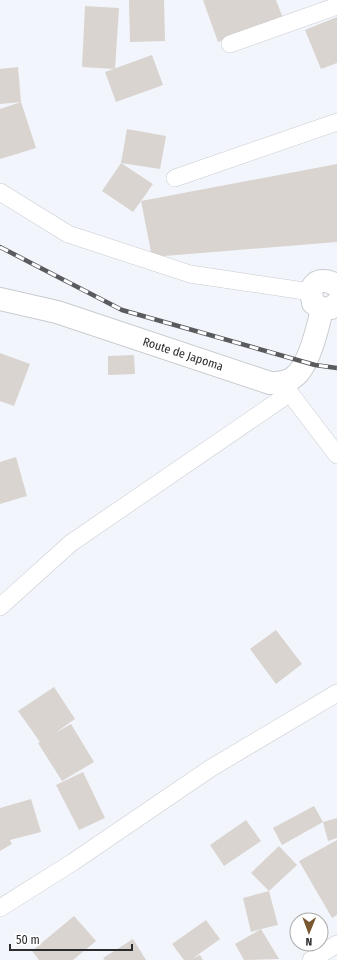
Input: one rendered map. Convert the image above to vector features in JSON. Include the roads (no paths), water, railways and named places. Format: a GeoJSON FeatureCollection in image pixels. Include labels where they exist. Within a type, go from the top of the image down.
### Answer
{"type":"FeatureCollection","features":[{"type":"Feature","properties":{"kind":"street"},"geometry":{"type":"LineString","coordinates":[[230,44],[337,6]]}},
{"type":"Feature","properties":{"kind":"street"},"geometry":{"type":"LineString","coordinates":[[175,178],[337,122]]}},
{"type":"Feature","properties":{"kind":"street"},"geometry":{"type":"LineString","coordinates":[[0,192],[68,234],[190,274],[323,301]]}},
{"type":"Feature","properties":{"kind":"street"},"geometry":{"type":"LineString","coordinates":[[0,607],[71,543],[286,388],[306,361],[317,332],[323,301],[314,285],[322,280],[330,281],[337,286]]}},
{"type":"Feature","properties":{"kind":"street","name":"Route de Japoma"},"geometry":{"type":"LineString","coordinates":[[0,300],[57,312],[286,388]]}},
{"type":"Feature","properties":{"kind":"street"},"geometry":{"type":"LineString","coordinates":[[286,388],[337,454]]}},
{"type":"Feature","properties":{"kind":"street"},"geometry":{"type":"LineString","coordinates":[[0,908],[73,862],[211,768],[337,693]]}},
{"type":"Feature","properties":{"kind":"street"},"geometry":{"type":"LineString","coordinates":[[311,960],[337,944]]}},
{"type":"Feature","properties":{"kind":"railway"},"geometry":{"type":"LineString","coordinates":[[0,247],[122,310],[315,365],[337,368]]}}]}
